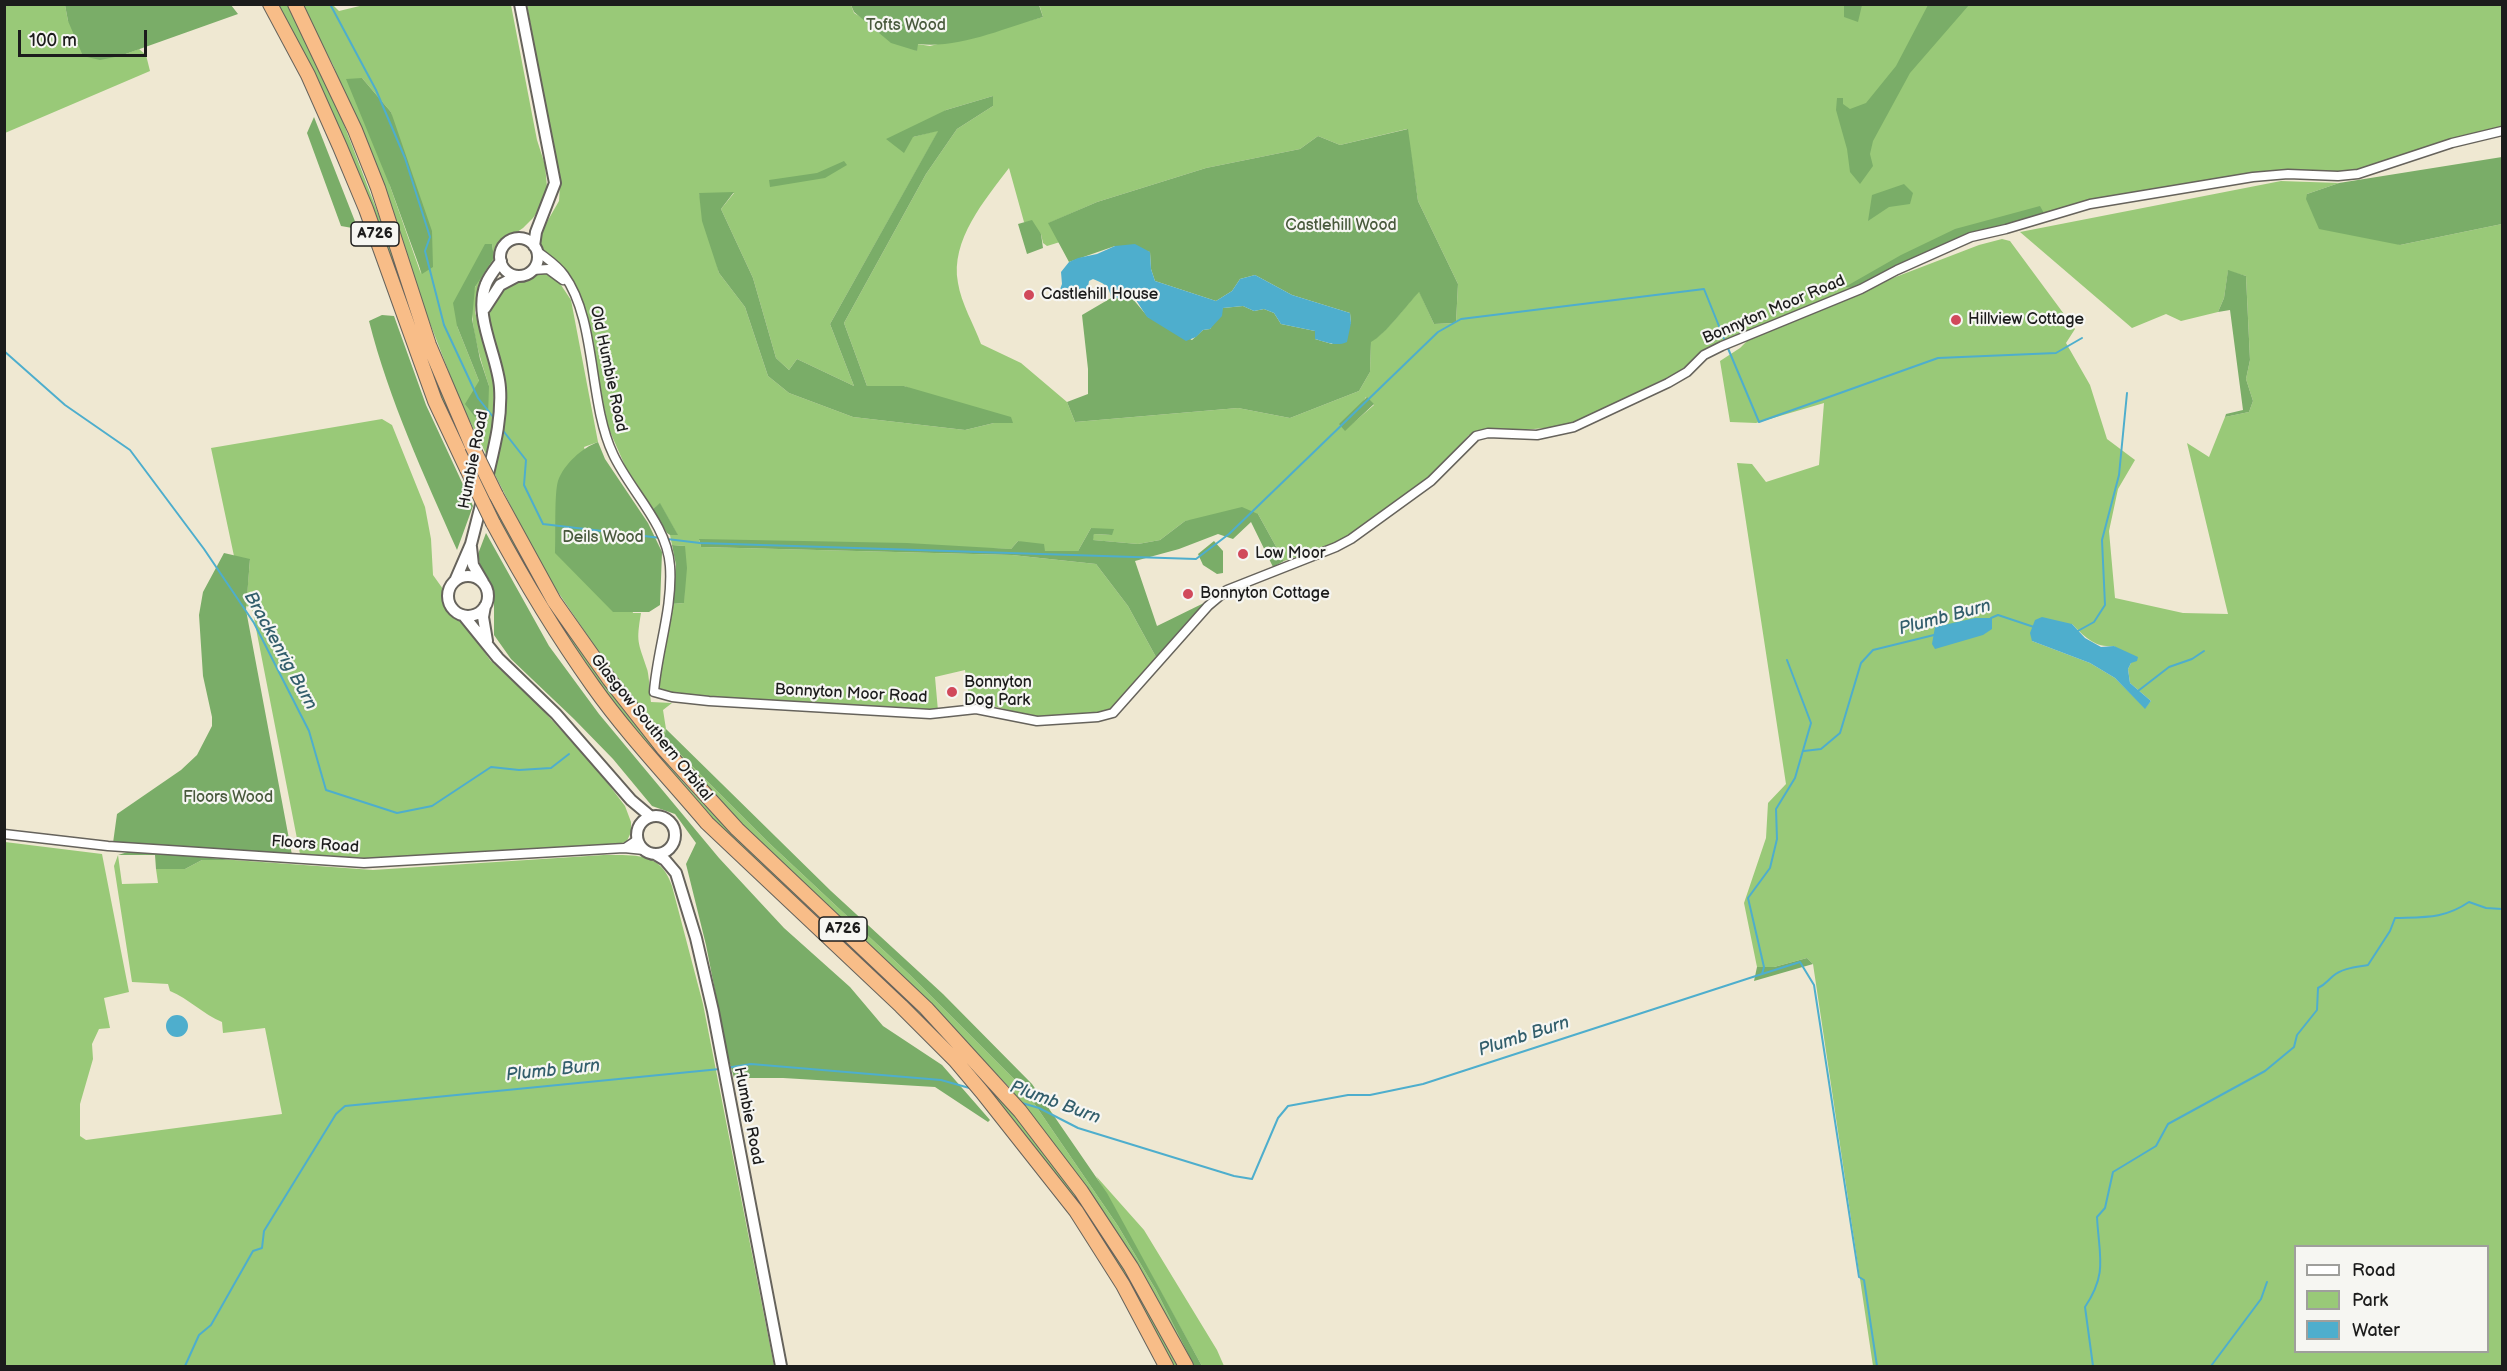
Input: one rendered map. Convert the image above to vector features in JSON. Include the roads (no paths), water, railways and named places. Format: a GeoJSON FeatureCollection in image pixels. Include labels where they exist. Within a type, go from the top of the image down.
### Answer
{"type":"FeatureCollection","features":[{"type":"Feature","properties":{"kind":"highway","name":"Glasgow Southern Orbital"},"geometry":{"type":"LineString","coordinates":[[270,4],[308,75],[340,147],[366,209],[435,401],[467,469],[493,523],[534,596],[594,688],[707,822],[955,1060],[1024,1143],[1076,1211],[1117,1276],[1166,1366]]}},
{"type":"Feature","properties":{"kind":"highway","name":"Glasgow Southern Orbital"},"geometry":{"type":"LineString","coordinates":[[295,4],[355,130],[378,188],[429,345],[472,446],[554,601],[609,679],[663,748],[737,829],[927,1008],[1020,1111],[1081,1191],[1131,1267],[1186,1366]]}},
{"type":"Feature","properties":{"kind":"street","name":"Humbie Road"},"geometry":{"type":"LineString","coordinates":[[520,4],[555,183],[536,232],[538,261],[533,270]]}},
{"type":"Feature","properties":{"kind":"street","name":"Bonnyton Moor Road"},"geometry":{"type":"LineString","coordinates":[[654,693],[709,701],[930,714],[976,709],[1037,721],[1098,717],[1113,713],[1200,614],[1227,590],[1336,547],[1350,539],[1431,481],[1476,436],[1488,433],[1537,435],[1574,427],[1687,372],[1704,355],[1722,346],[1862,289],[1897,270],[1971,237],[2090,204],[2253,177],[2288,174],[2338,176],[2358,174],[2452,143],[2502,131]]}},
{"type":"Feature","properties":{"kind":"street","name":"Humbie Road"},"geometry":{"type":"LineString","coordinates":[[454,581],[471,544],[500,422],[500,386],[497,365],[486,331],[485,286],[501,261],[504,246],[518,238],[543,216]]}},
{"type":"Feature","properties":{"kind":"street"},"geometry":{"type":"LineString","coordinates":[[518,238],[524,239],[557,267],[572,288]]}},
{"type":"Feature","properties":{"kind":"street"},"geometry":{"type":"LineString","coordinates":[[501,261],[507,271],[518,276]]}},
{"type":"Feature","properties":{"kind":"street"},"geometry":{"type":"LineString","coordinates":[[484,311],[500,285],[533,270],[548,269],[572,288]]}},
{"type":"Feature","properties":{"kind":"street","name":"Old Humbie Road"},"geometry":{"type":"LineString","coordinates":[[572,288],[578,300],[584,328],[600,419],[611,451],[664,542],[670,566],[669,598],[654,693]]}},
{"type":"Feature","properties":{"kind":"street","name":"Humbie Road"},"geometry":{"type":"LineString","coordinates":[[471,544],[473,565],[484,584]]}},
{"type":"Feature","properties":{"kind":"street"},"geometry":{"type":"LineString","coordinates":[[488,644],[484,628],[488,595],[484,584],[469,576],[454,581],[448,593],[449,602],[457,613],[464,616],[498,658],[556,714],[631,800],[650,816]]}},
{"type":"Feature","properties":{"kind":"street"},"geometry":{"type":"LineString","coordinates":[[464,616],[477,614],[485,606]]}},
{"type":"Feature","properties":{"kind":"street"},"geometry":{"type":"LineString","coordinates":[[631,800],[637,834],[649,852],[665,860],[676,873]]}},
{"type":"Feature","properties":{"kind":"street"},"geometry":{"type":"LineString","coordinates":[[637,834],[640,823],[650,816],[663,816],[673,824],[674,843],[666,852],[649,852]]}},
{"type":"Feature","properties":{"kind":"street","name":"Floors Road"},"geometry":{"type":"LineString","coordinates":[[4,834],[108,846],[364,863],[624,848],[649,852]]}},
{"type":"Feature","properties":{"kind":"street","name":"Floors Road"},"geometry":{"type":"LineString","coordinates":[[624,848],[637,834]]}},
{"type":"Feature","properties":{"kind":"street","name":"Humbie Road"},"geometry":{"type":"LineString","coordinates":[[674,843],[676,873],[696,938],[713,1011],[781,1366]]}},
{"type":"Feature","properties":{"kind":"water"},"geometry":{"type":"Polygon","coordinates":[[[1135,244],[1150,252],[1151,269],[1155,281],[1216,301],[1232,291],[1240,279],[1255,275],[1292,295],[1350,313],[1351,323],[1347,342],[1335,344],[1315,339],[1315,331],[1281,324],[1274,313],[1264,309],[1254,311],[1243,306],[1223,308],[1222,316],[1210,329],[1203,330],[1196,337],[1186,341],[1147,317],[1136,300],[1111,298],[1105,286],[1093,279],[1089,281],[1087,293],[1080,295],[1072,293],[1067,300],[1062,300],[1059,292],[1062,284],[1061,272],[1069,262],[1115,246],[1135,244]]]}},
{"type":"Feature","properties":{"kind":"water"},"geometry":{"type":"Polygon","coordinates":[[[2042,617],[2072,624],[2085,638],[2101,647],[2114,646],[2138,657],[2128,669],[2130,683],[2151,701],[2145,709],[2115,678],[2090,663],[2032,641],[2030,633],[2035,620],[2042,617]]]}},
{"type":"Feature","properties":{"kind":"water"},"geometry":{"type":"Polygon","coordinates":[[[1975,618],[1992,618],[1992,629],[1983,635],[1935,649],[1932,644],[1935,627],[1975,618]]]}},
{"type":"Feature","properties":{"kind":"water"},"geometry":{"type":"Polygon","coordinates":[[[177,1015],[185,1018],[188,1026],[185,1034],[177,1037],[169,1034],[166,1026],[169,1018],[177,1015]]]}},
{"type":"Feature","properties":{"kind":"waterway"},"geometry":{"type":"LineString","coordinates":[[330,4],[376,90],[405,158],[430,237],[425,251],[444,325],[478,398],[494,418]]}},
{"type":"Feature","properties":{"kind":"waterway"},"geometry":{"type":"LineString","coordinates":[[667,539],[700,543],[1196,559],[1229,534],[1438,332],[1461,319],[1704,289],[1725,341]]}},
{"type":"Feature","properties":{"kind":"waterway"},"geometry":{"type":"LineString","coordinates":[[1727,346],[1759,422],[1938,358],[2056,353],[2082,338]]}},
{"type":"Feature","properties":{"kind":"waterway","name":"Brackenrig Burn"},"geometry":{"type":"LineString","coordinates":[[4,351],[65,405],[130,450],[204,549],[254,623],[309,731],[326,790],[397,813],[432,806],[491,767],[519,770],[551,768],[569,754]]}},
{"type":"Feature","properties":{"kind":"waterway","name":"Plumb Burn"},"geometry":{"type":"LineString","coordinates":[[2076,632],[2094,622],[2105,605],[2102,540],[2119,475],[2127,393]]}},
{"type":"Feature","properties":{"kind":"waterway"},"geometry":{"type":"LineString","coordinates":[[501,428],[526,460],[524,485],[543,524],[661,538]]}},
{"type":"Feature","properties":{"kind":"waterway","name":"Plumb Burn"},"geometry":{"type":"LineString","coordinates":[[1991,618],[1998,615],[2034,627]]}},
{"type":"Feature","properties":{"kind":"waterway","name":"Plumb Burn"},"geometry":{"type":"LineString","coordinates":[[1804,751],[1821,749],[1840,733],[1861,663],[1873,650],[1934,635]]}},
{"type":"Feature","properties":{"kind":"waterway"},"geometry":{"type":"LineString","coordinates":[[2138,691],[2169,667],[2192,659],[2204,651]]}},
{"type":"Feature","properties":{"kind":"waterway","name":"Plumb Burn"},"geometry":{"type":"LineString","coordinates":[[1022,1103],[1039,1108],[1078,1128],[1234,1176],[1252,1179],[1278,1118],[1288,1106],[1348,1095],[1370,1095],[1423,1084],[1762,974],[1764,967],[1748,898],[1770,868],[1777,839],[1776,809],[1795,778],[1811,723],[1787,660]]}},
{"type":"Feature","properties":{"kind":"waterway"},"geometry":{"type":"LineString","coordinates":[[2093,1366],[2085,1307],[2097,1284],[2100,1264],[2097,1217],[2105,1208],[2113,1172],[2156,1146],[2168,1124],[2265,1071],[2294,1047],[2297,1035],[2317,1010],[2318,988],[2341,971],[2368,965],[2390,931],[2395,918],[2443,914],[2469,902],[2486,908],[2502,909]]}},
{"type":"Feature","properties":{"kind":"waterway"},"geometry":{"type":"LineString","coordinates":[[1762,974],[1800,962],[1814,985],[1859,1277],[1864,1280],[1877,1366]]}},
{"type":"Feature","properties":{"kind":"waterway","name":"Plumb Burn"},"geometry":{"type":"LineString","coordinates":[[726,1068],[751,1064],[941,1080],[973,1089]]}},
{"type":"Feature","properties":{"kind":"waterway","name":"Plumb Burn"},"geometry":{"type":"LineString","coordinates":[[185,1366],[199,1335],[211,1325],[253,1251],[262,1248],[264,1231],[336,1114],[345,1106],[720,1069]]}},
{"type":"Feature","properties":{"kind":"waterway"},"geometry":{"type":"LineString","coordinates":[[2211,1366],[2261,1299],[2267,1282]]}},
{"type":"Feature","properties":{"kind":"place","name":"Castlehill House"},"geometry":{"type":"Point","coordinates":[1029,295]}},
{"type":"Feature","properties":{"kind":"place","name":"Hillview Cottage"},"geometry":{"type":"Point","coordinates":[1956,320]}},
{"type":"Feature","properties":{"kind":"place","name":"Low Moor"},"geometry":{"type":"Point","coordinates":[1243,554]}},
{"type":"Feature","properties":{"kind":"place","name":"Bonnyton Cottage"},"geometry":{"type":"Point","coordinates":[1188,594]}},
{"type":"Feature","properties":{"kind":"place","name":"Bonnyton Dog Park"},"geometry":{"type":"Point","coordinates":[952,692]}},
{"type":"Feature","properties":{"kind":"park label","name":"Tofts Wood"},"geometry":{"type":"Point","coordinates":[906,26]}},
{"type":"Feature","properties":{"kind":"park label","name":"Castlehill Wood"},"geometry":{"type":"Point","coordinates":[1341,226]}},
{"type":"Feature","properties":{"kind":"park label","name":"Deils Wood"},"geometry":{"type":"Point","coordinates":[603,538]}},
{"type":"Feature","properties":{"kind":"park label","name":"Floors Wood"},"geometry":{"type":"Point","coordinates":[228,798]}}]}
